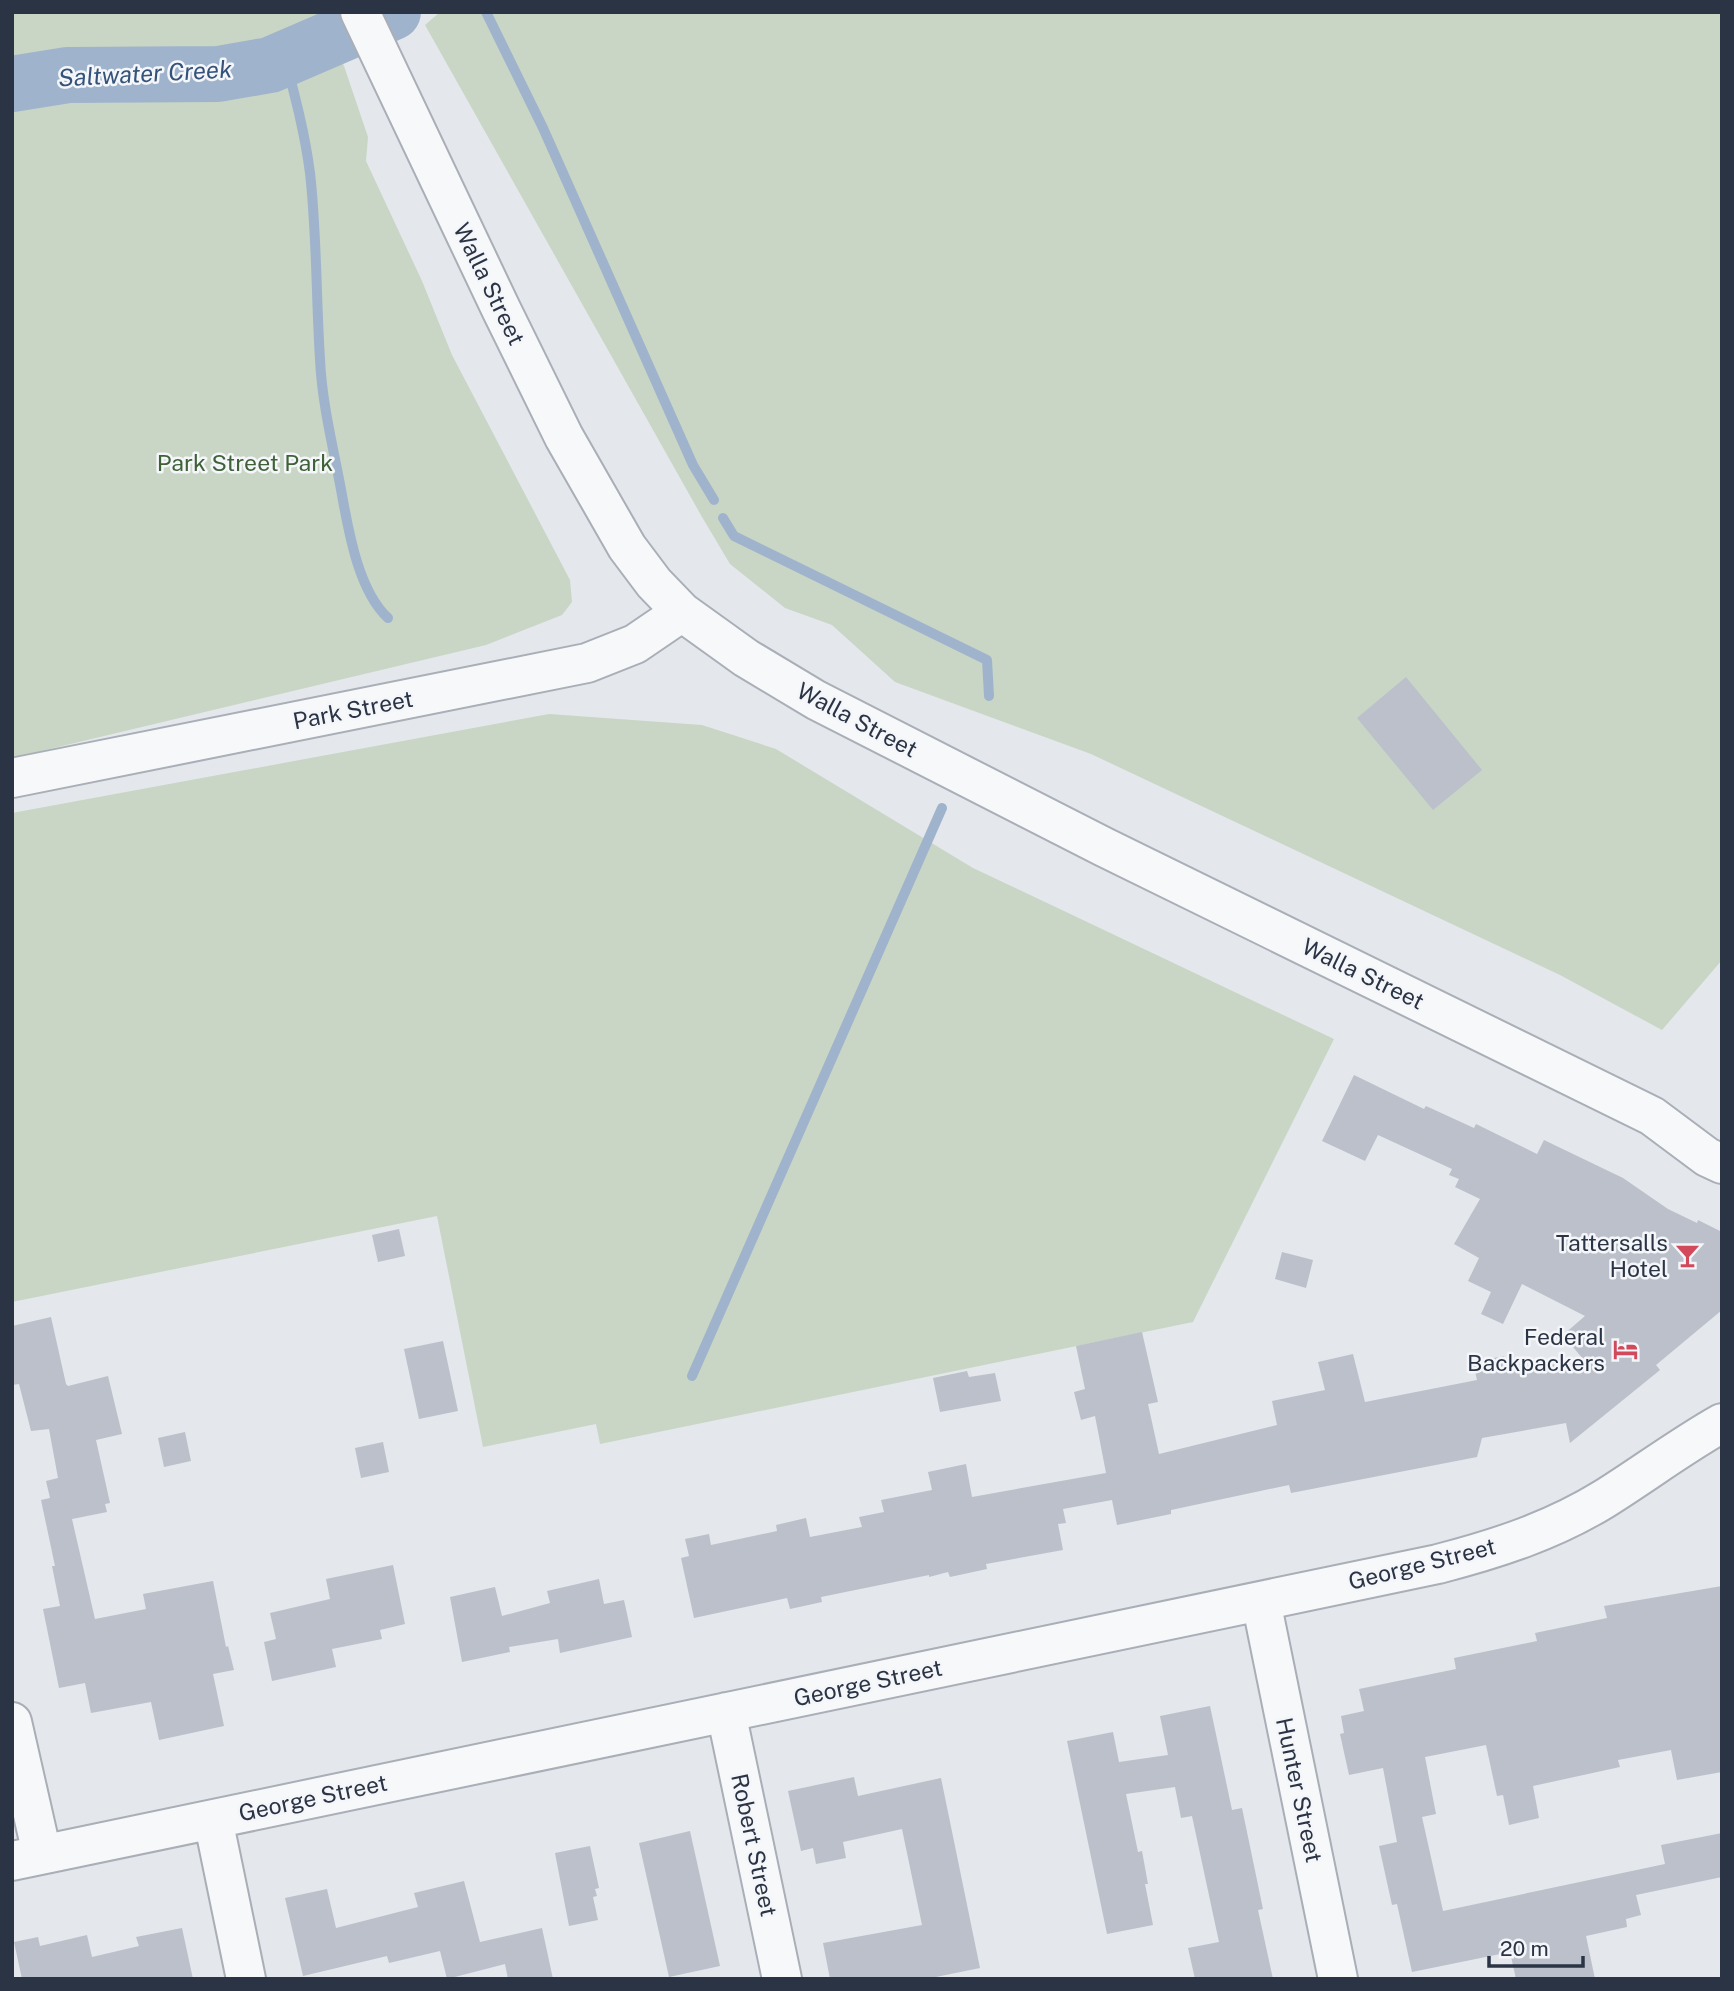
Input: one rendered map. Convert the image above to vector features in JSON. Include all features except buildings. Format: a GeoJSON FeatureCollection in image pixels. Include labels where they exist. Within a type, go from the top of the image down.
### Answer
{"type":"FeatureCollection","features":[{"type":"Feature","properties":{"kind":"street","name":"Walla Street"},"geometry":{"type":"LineString","coordinates":[[360,12],[564,437],[626,547],[654,583],[682,612],[746,658],[816,700],[1104,847],[1652,1116],[1722,1136]]}},
{"type":"Feature","properties":{"kind":"street","name":"Park Street"},"geometry":{"type":"LineString","coordinates":[[12,778],[587,663],[635,644],[682,612]]}},
{"type":"Feature","properties":{"kind":"street","name":"Walla Street"},"geometry":{"type":"LineString","coordinates":[[1652,1116],[1707,1157],[1722,1164]]}},
{"type":"Feature","properties":{"kind":"street","name":"George Street"},"geometry":{"type":"LineString","coordinates":[[27,1858],[1438,1564],[1529,1536],[1602,1500],[1714,1424]]}},
{"type":"Feature","properties":{"kind":"street","name":"Hunter Street"},"geometry":{"type":"LineString","coordinates":[[1261,1601],[1338,1979]]}},
{"type":"Feature","properties":{"kind":"street","name":"Robert Street"},"geometry":{"type":"LineString","coordinates":[[726,1712],[782,1979]]}},
{"type":"Feature","properties":{"kind":"street"},"geometry":{"type":"LineString","coordinates":[[12,1722],[27,1858]]}},
{"type":"Feature","properties":{"kind":"street"},"geometry":{"type":"LineString","coordinates":[[213,1819],[246,1979]]}},
{"type":"Feature","properties":{"kind":"green space","name":"Park Street Park"},"geometry":{"type":"Polygon","coordinates":[[[12,12],[318,12],[344,66],[368,137],[366,161],[422,281],[452,355],[570,580],[572,602],[562,615],[486,645],[12,758],[12,12]]]}},
{"type":"Feature","properties":{"kind":"green space"},"geometry":{"type":"Polygon","coordinates":[[[440,12],[1722,12],[1722,960],[1662,1030],[1560,975],[1091,754],[895,682],[832,625],[785,608],[730,564],[702,517],[425,25],[440,12]]]}},
{"type":"Feature","properties":{"kind":"green space"},"geometry":{"type":"Polygon","coordinates":[[[549,714],[702,725],[776,749],[973,868],[1334,1039],[1193,1322],[600,1444],[596,1424],[483,1447],[437,1216],[12,1302],[12,813],[549,714]]]}},
{"type":"Feature","properties":{"kind":"waterway","name":"Saltwater Creek"},"geometry":{"type":"LineString","coordinates":[[12,84],[68,75],[218,74],[270,65],[393,12]]}},
{"type":"Feature","properties":{"kind":"waterway"},"geometry":{"type":"LineString","coordinates":[[486,12],[543,128],[693,465],[714,500]]}},
{"type":"Feature","properties":{"kind":"waterway"},"geometry":{"type":"LineString","coordinates":[[285,58],[303,129],[310,173],[321,376],[329,427],[357,561],[370,593],[388,618]]}},
{"type":"Feature","properties":{"kind":"waterway"},"geometry":{"type":"LineString","coordinates":[[723,518],[734,536],[987,660],[989,696]]}},
{"type":"Feature","properties":{"kind":"waterway"},"geometry":{"type":"LineString","coordinates":[[692,1376],[942,808]]}},
{"type":"Feature","properties":{"kind":"place","name":"Tattersalls Hotel"},"geometry":{"type":"Point","coordinates":[1688,1256]}},
{"type":"Feature","properties":{"kind":"place","name":"Federal Backpackers"},"geometry":{"type":"Point","coordinates":[1625,1350]}}]}
